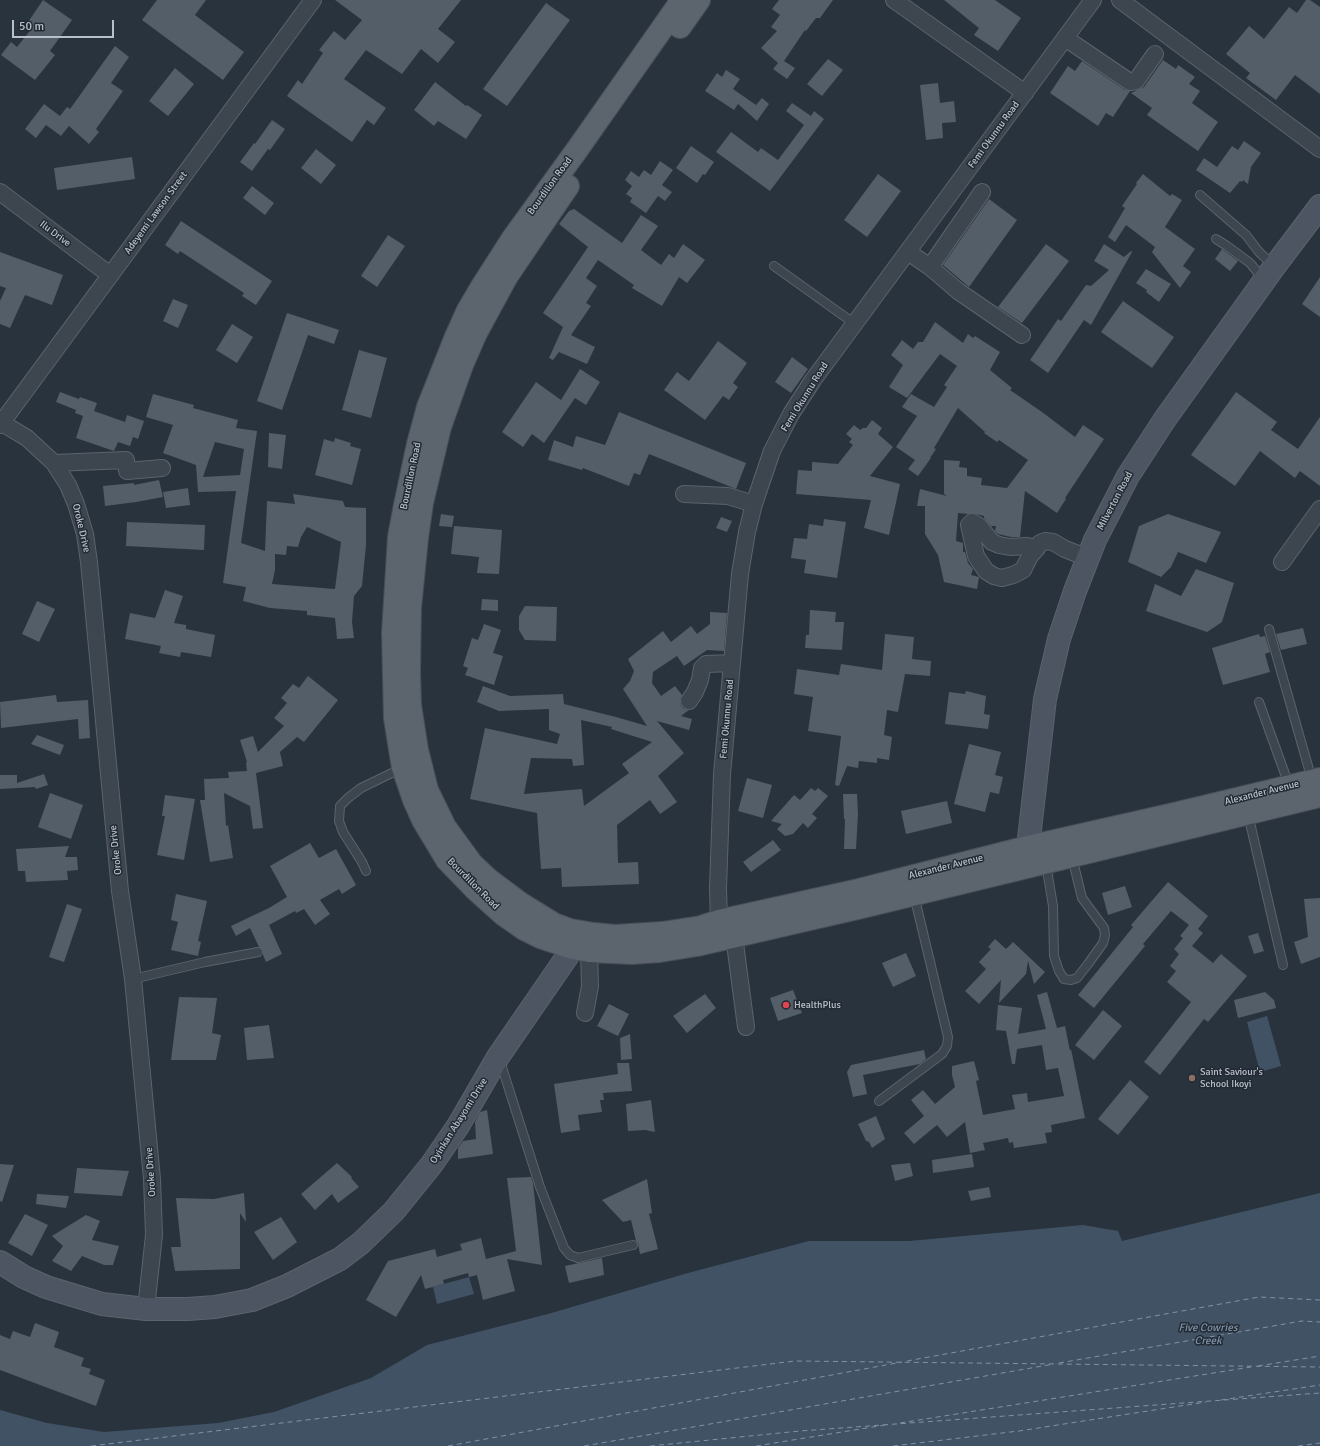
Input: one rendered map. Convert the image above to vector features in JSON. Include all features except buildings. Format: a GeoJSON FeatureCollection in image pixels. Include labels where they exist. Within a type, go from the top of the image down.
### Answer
{"type":"FeatureCollection","features":[{"type":"Feature","properties":{"kind":"main road","name":"Bourdillon Road"},"geometry":{"type":"LineString","coordinates":[[577,943],[540,936],[524,929],[504,915],[447,860],[423,820],[403,768],[395,718],[393,633],[396,569],[404,512],[418,444],[437,382],[454,339],[468,310],[495,264],[531,211],[579,147],[682,0]]}},
{"type":"Feature","properties":{"kind":"main road","name":"Bourdillon Road"},"geometry":{"type":"LineString","coordinates":[[577,943],[554,924],[520,904],[488,879],[472,864],[445,827],[427,790],[413,728],[408,673],[410,608],[417,538],[422,502],[440,427],[462,365],[490,305],[528,244],[699,0]]}},
{"type":"Feature","properties":{"kind":"main road","name":"Alexander Avenue"},"geometry":{"type":"LineString","coordinates":[[577,943],[625,953],[660,951],[697,945],[727,929],[860,898],[1028,847],[1289,786],[1317,785]]}},
{"type":"Feature","properties":{"kind":"main road","name":"Alexander Avenue"},"geometry":{"type":"LineString","coordinates":[[860,898],[914,894],[1072,857],[1248,813],[1317,785]]}},
{"type":"Feature","properties":{"kind":"street","name":"Adeyemi Lawson Street"},"geometry":{"type":"LineString","coordinates":[[1,424],[313,0]]}},
{"type":"Feature","properties":{"kind":"street"},"geometry":{"type":"LineString","coordinates":[[894,0],[1025,93]]}},
{"type":"Feature","properties":{"kind":"street","name":"Femi Okunnu Road"},"geometry":{"type":"LineString","coordinates":[[746,1027],[718,888],[722,774],[740,574],[754,504],[772,451],[791,414],[813,380],[1093,0]]}},
{"type":"Feature","properties":{"kind":"street"},"geometry":{"type":"LineString","coordinates":[[1120,0],[1320,149]]}},
{"type":"Feature","properties":{"kind":"street"},"geometry":{"type":"LineString","coordinates":[[1065,38],[1130,82],[1136,81],[1155,54]]}},
{"type":"Feature","properties":{"kind":"street","name":"Ilu Drive"},"geometry":{"type":"LineString","coordinates":[[0,192],[110,275]]}},
{"type":"Feature","properties":{"kind":"street"},"geometry":{"type":"LineString","coordinates":[[930,268],[982,192]]}},
{"type":"Feature","properties":{"kind":"street","name":"Milverton Road"},"geometry":{"type":"LineString","coordinates":[[1028,847],[1045,699],[1059,639],[1095,540],[1128,476],[1165,419],[1269,274],[1320,206]]}},
{"type":"Feature","properties":{"kind":"street"},"geometry":{"type":"LineString","coordinates":[[908,252],[958,291],[1022,336]]}},
{"type":"Feature","properties":{"kind":"street","name":"Oroke Drive"},"geometry":{"type":"LineString","coordinates":[[1,424],[27,438],[54,463],[68,485],[76,504],[85,534],[89,562],[120,891],[133,979],[152,1179],[154,1235],[146,1309]]}},
{"type":"Feature","properties":{"kind":"street"},"geometry":{"type":"LineString","coordinates":[[54,463],[126,460],[127,471],[162,468]]}},
{"type":"Feature","properties":{"kind":"street"},"geometry":{"type":"LineString","coordinates":[[684,494],[728,496],[754,504]]}},
{"type":"Feature","properties":{"kind":"street"},"geometry":{"type":"LineString","coordinates":[[1282,562],[1320,509]]}},
{"type":"Feature","properties":{"kind":"street"},"geometry":{"type":"LineString","coordinates":[[1037,548],[1040,543],[1045,541],[1053,542],[1065,549],[1088,558]]}},
{"type":"Feature","properties":{"kind":"street"},"geometry":{"type":"LineString","coordinates":[[688,700],[695,692],[700,680],[702,668],[706,664],[732,663]]}},
{"type":"Feature","properties":{"kind":"street"},"geometry":{"type":"LineString","coordinates":[[577,943],[590,986],[585,1013]]}},
{"type":"Feature","properties":{"kind":"street","name":"Oyinkan Abayomi Drive"},"geometry":{"type":"LineString","coordinates":[[0,1262],[24,1277],[46,1287],[102,1304],[146,1309],[188,1309],[215,1307],[252,1300],[287,1286],[340,1259],[361,1243],[394,1211],[428,1170],[458,1126],[498,1057],[577,943]]}},
{"type":"Feature","properties":{"kind":"lane"},"geometry":{"type":"LineString","coordinates":[[1200,194],[1246,236],[1259,252],[1269,274]]}},
{"type":"Feature","properties":{"kind":"lane"},"geometry":{"type":"LineString","coordinates":[[1216,239],[1250,263],[1269,274]]}},
{"type":"Feature","properties":{"kind":"lane"},"geometry":{"type":"LineString","coordinates":[[774,266],[855,324]]}},
{"type":"Feature","properties":{"kind":"lane"},"geometry":{"type":"LineString","coordinates":[[1269,630],[1317,785]]}},
{"type":"Feature","properties":{"kind":"lane"},"geometry":{"type":"LineString","coordinates":[[1259,702],[1289,786]]}},
{"type":"Feature","properties":{"kind":"lane"},"geometry":{"type":"LineString","coordinates":[[366,871],[343,832],[339,821],[340,806],[361,788],[403,768]]}},
{"type":"Feature","properties":{"kind":"lane"},"geometry":{"type":"LineString","coordinates":[[1248,813],[1283,965]]}},
{"type":"Feature","properties":{"kind":"lane"},"geometry":{"type":"LineString","coordinates":[[1046,863],[1053,906],[1054,956],[1059,971],[1064,979],[1071,980],[1077,978],[1088,964],[1103,943],[1105,935],[1104,928],[1082,898],[1072,857]]}},
{"type":"Feature","properties":{"kind":"lane"},"geometry":{"type":"LineString","coordinates":[[879,1101],[942,1054],[948,1046],[948,1037],[914,894]]}},
{"type":"Feature","properties":{"kind":"lane"},"geometry":{"type":"LineString","coordinates":[[133,979],[205,962],[258,952]]}},
{"type":"Feature","properties":{"kind":"lane"},"geometry":{"type":"LineString","coordinates":[[498,1057],[540,1187],[564,1248],[570,1255],[578,1258],[633,1245]]}},
{"type":"Feature","properties":{"kind":"water"},"geometry":{"type":"Polygon","coordinates":[[[1267,1016],[1281,1066],[1260,1072],[1247,1022],[1267,1016]]]}},
{"type":"Feature","properties":{"kind":"water","name":"Five Cowries Creek"},"geometry":{"type":"Polygon","coordinates":[[[1320,1193],[1320,1446],[0,1446],[0,1410],[47,1423],[104,1432],[218,1423],[274,1412],[371,1378],[427,1345],[548,1314],[688,1273],[809,1241],[909,1241],[1083,1225],[1118,1231],[1122,1241],[1320,1193]]]}},
{"type":"Feature","properties":{"kind":"water"},"geometry":{"type":"Polygon","coordinates":[[[469,1277],[474,1294],[437,1304],[433,1287],[469,1277]]]}},
{"type":"Feature","properties":{"kind":"ferry route"},"geometry":{"type":"LineString","coordinates":[[907,1361],[1259,1297],[1320,1300]]}},
{"type":"Feature","properties":{"kind":"ferry route"},"geometry":{"type":"LineString","coordinates":[[1059,1363],[1302,1321],[1320,1322]]}},
{"type":"Feature","properties":{"kind":"ferry route"},"geometry":{"type":"LineString","coordinates":[[1258,1366],[1320,1356]]}},
{"type":"Feature","properties":{"kind":"ferry route"},"geometry":{"type":"LineString","coordinates":[[91,1446],[795,1361],[1320,1367]]}},
{"type":"Feature","properties":{"kind":"ferry route"},"geometry":{"type":"LineString","coordinates":[[448,1446],[902,1362]]}},
{"type":"Feature","properties":{"kind":"ferry route"},"geometry":{"type":"LineString","coordinates":[[584,1446],[1054,1364]]}},
{"type":"Feature","properties":{"kind":"ferry route"},"geometry":{"type":"LineString","coordinates":[[900,1423],[1251,1367]]}},
{"type":"Feature","properties":{"kind":"ferry route"},"geometry":{"type":"LineString","coordinates":[[1221,1400],[1320,1385]]}},
{"type":"Feature","properties":{"kind":"ferry route"},"geometry":{"type":"LineString","coordinates":[[650,1446],[800,1431],[1320,1393]]}},
{"type":"Feature","properties":{"kind":"ferry route"},"geometry":{"type":"LineString","coordinates":[[893,1446],[1019,1431],[1206,1402]]}},
{"type":"Feature","properties":{"kind":"ferry route"},"geometry":{"type":"LineString","coordinates":[[756,1446],[885,1425]]}},
{"type":"Feature","properties":{"kind":"ferry route"},"geometry":{"type":"LineString","coordinates":[[1298,1446],[1320,1443]]}},
{"type":"Feature","properties":{"kind":"place","name":"HealthPlus"},"geometry":{"type":"Point","coordinates":[786,1005]}},
{"type":"Feature","properties":{"kind":"place","name":"Saint Saviour's School Ikoyi"},"geometry":{"type":"Point","coordinates":[1192,1078]}}]}
